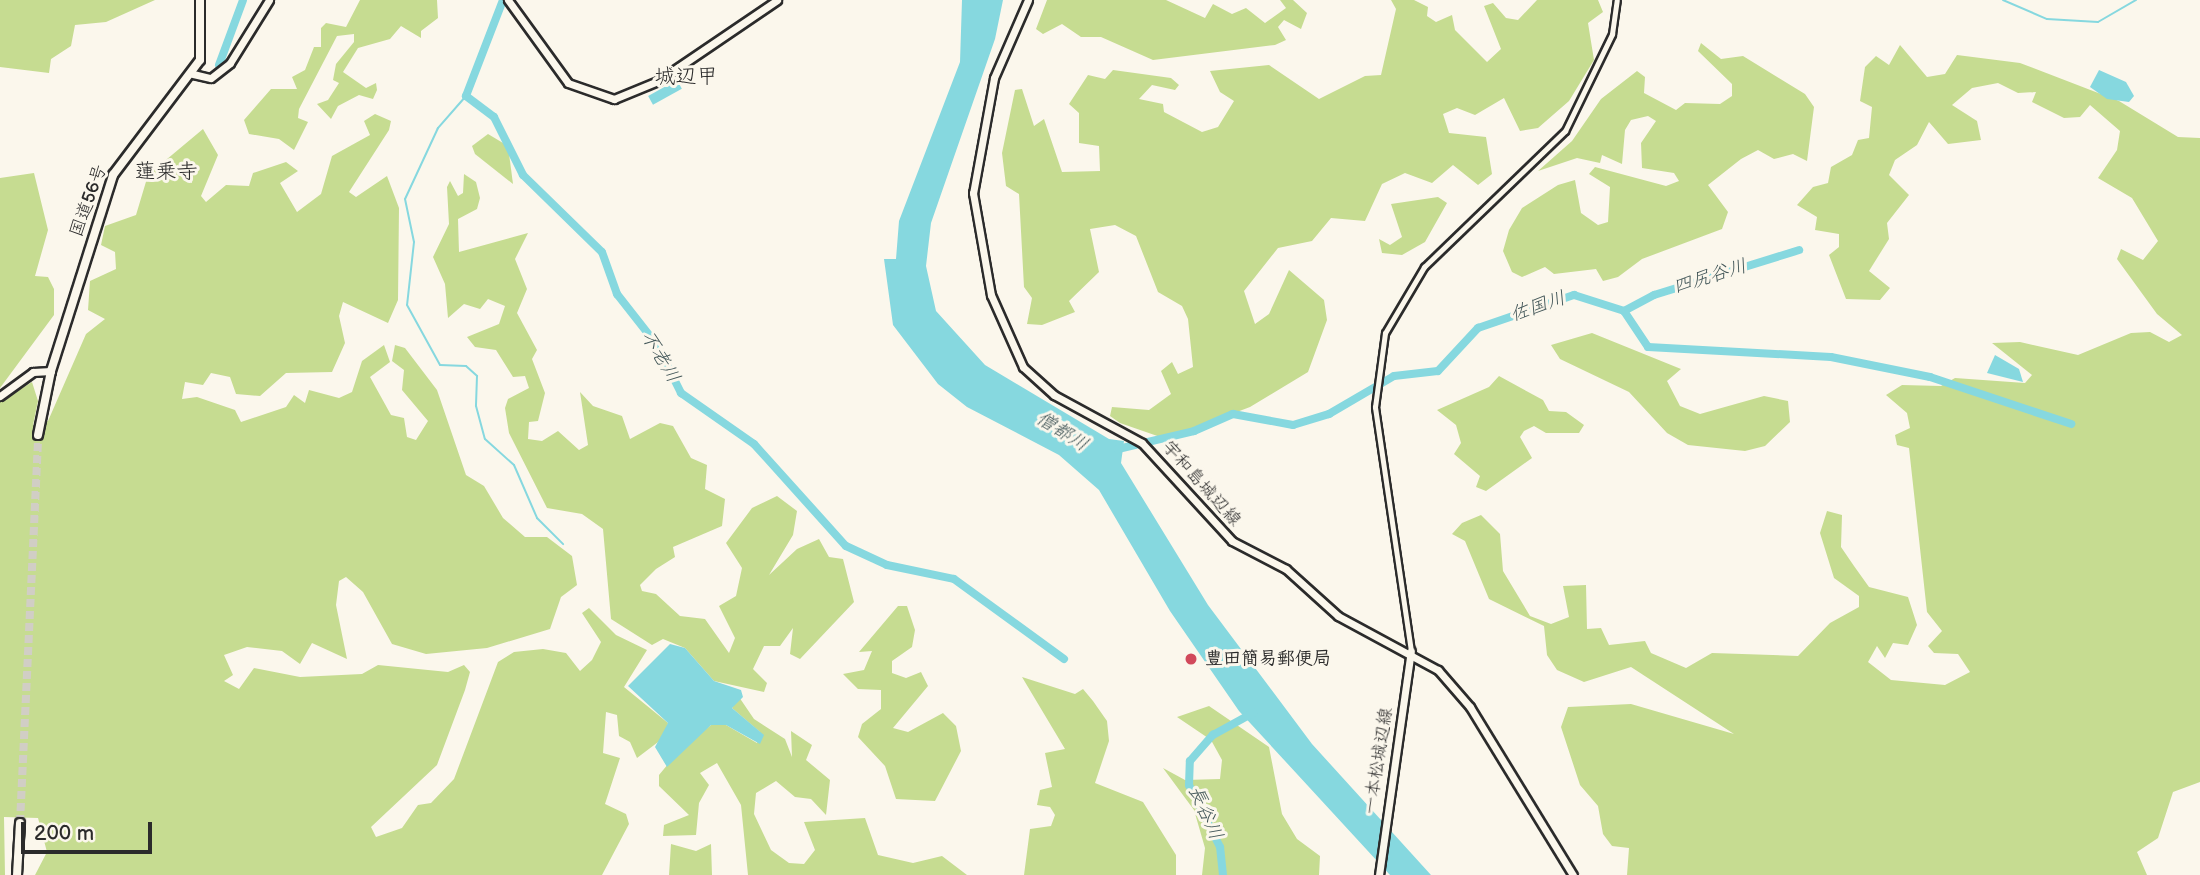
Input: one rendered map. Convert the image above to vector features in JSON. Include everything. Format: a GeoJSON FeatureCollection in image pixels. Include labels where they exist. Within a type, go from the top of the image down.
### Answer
{"type":"FeatureCollection","features":[{"type":"Feature","properties":{"kind":"highway","name":"国道56号"},"geometry":{"type":"LineString","coordinates":[[38,435],[51,371],[113,175],[193,74],[203,46],[200,0]]}},
{"type":"Feature","properties":{"kind":"highway"},"geometry":{"type":"LineString","coordinates":[[17,875],[20,823]]}},
{"type":"Feature","properties":{"kind":"main road"},"geometry":{"type":"LineString","coordinates":[[193,74],[212,78],[230,63],[269,0]]}},
{"type":"Feature","properties":{"kind":"main road"},"geometry":{"type":"LineString","coordinates":[[508,0],[568,83],[614,99],[659,81],[777,0]]}},
{"type":"Feature","properties":{"kind":"main road","name":"宇和島城辺線"},"geometry":{"type":"LineString","coordinates":[[1028,0],[994,78],[975,167],[973,193],[987,281],[1016,355],[1031,377],[1138,440],[1232,541],[1292,574],[1338,616],[1411,651],[1466,701],[1573,875]]}},
{"type":"Feature","properties":{"kind":"main road"},"geometry":{"type":"LineString","coordinates":[[0,396],[33,372],[51,371]]}},
{"type":"Feature","properties":{"kind":"main road","name":"一本松城辺線"},"geometry":{"type":"LineString","coordinates":[[1379,875],[1411,651]]}},
{"type":"Feature","properties":{"kind":"street"},"geometry":{"type":"LineString","coordinates":[[1411,651],[1375,407],[1385,333],[1424,267],[1565,131],[1612,34],[1617,0]]}},
{"type":"Feature","properties":{"kind":"green space"},"geometry":{"type":"Polygon","coordinates":[[[0,0],[155,0],[106,22],[75,25],[71,46],[51,59],[49,73],[0,67],[0,0]]]}},
{"type":"Feature","properties":{"kind":"green space"},"geometry":{"type":"Polygon","coordinates":[[[360,0],[437,0],[438,18],[421,31],[421,38],[401,26],[390,39],[358,48],[343,72],[366,88],[376,83],[377,90],[373,99],[359,95],[338,106],[331,119],[317,104],[328,100],[339,83],[333,80],[336,64],[354,42],[354,34],[337,36],[299,109],[298,118],[308,122],[294,150],[279,139],[249,134],[244,120],[271,89],[297,89],[292,77],[305,70],[314,47],[321,47],[321,28],[326,23],[346,27],[360,0]]]}},
{"type":"Feature","properties":{"kind":"green space"},"geometry":{"type":"Polygon","coordinates":[[[1047,0],[1166,0],[1205,18],[1213,4],[1232,14],[1246,8],[1265,23],[1286,8],[1280,0],[1293,0],[1307,13],[1301,29],[1284,20],[1278,27],[1286,40],[1275,45],[1153,60],[1101,37],[1081,37],[1062,24],[1043,34],[1036,29],[1047,0]]]}},
{"type":"Feature","properties":{"kind":"green space"},"geometry":{"type":"Polygon","coordinates":[[[1391,0],[1414,0],[1428,7],[1427,16],[1436,22],[1452,15],[1455,30],[1487,62],[1501,49],[1484,6],[1493,3],[1506,18],[1518,20],[1537,0],[1598,0],[1603,12],[1588,23],[1594,60],[1569,101],[1538,128],[1520,131],[1504,98],[1475,115],[1457,108],[1443,114],[1449,133],[1486,137],[1492,174],[1478,185],[1453,165],[1432,183],[1405,173],[1382,184],[1365,221],[1331,218],[1312,241],[1278,248],[1244,291],[1255,324],[1269,314],[1289,270],[1324,300],[1327,320],[1308,372],[1250,407],[1166,439],[1120,423],[1110,416],[1112,407],[1149,410],[1171,394],[1161,371],[1172,362],[1178,374],[1193,367],[1188,319],[1182,306],[1158,292],[1136,236],[1115,225],[1090,229],[1099,272],[1069,301],[1075,312],[1042,325],[1027,324],[1032,298],[1024,287],[1019,194],[1006,186],[1002,153],[1015,90],[1022,89],[1034,126],[1044,119],[1062,172],[1100,171],[1099,146],[1079,143],[1079,113],[1069,104],[1088,75],[1105,79],[1113,70],[1171,78],[1179,85],[1175,90],[1152,85],[1139,99],[1163,104],[1164,112],[1202,132],[1218,127],[1234,101],[1220,92],[1210,71],[1269,65],[1319,99],[1365,76],[1381,75],[1396,9],[1391,0]]]}},
{"type":"Feature","properties":{"kind":"green space"},"geometry":{"type":"Polygon","coordinates":[[[1701,43],[1721,59],[1743,56],[1805,94],[1814,107],[1807,161],[1793,154],[1774,159],[1758,150],[1741,159],[1708,185],[1728,212],[1722,229],[1642,259],[1618,277],[1603,281],[1596,269],[1554,274],[1545,267],[1522,277],[1512,272],[1503,251],[1509,230],[1522,208],[1558,185],[1575,180],[1581,213],[1598,225],[1608,222],[1610,187],[1589,174],[1595,167],[1666,186],[1679,181],[1674,173],[1642,168],[1641,143],[1656,121],[1648,116],[1631,120],[1625,130],[1622,164],[1602,155],[1600,163],[1577,158],[1538,171],[1572,141],[1601,99],[1637,71],[1645,77],[1644,93],[1676,110],[1685,103],[1720,104],[1732,96],[1732,84],[1698,51],[1701,43]]]}},
{"type":"Feature","properties":{"kind":"green space"},"geometry":{"type":"Polygon","coordinates":[[[1900,45],[1927,77],[1945,74],[1957,55],[2020,63],[2119,101],[2178,137],[2200,138],[2200,782],[2173,792],[2158,838],[2137,852],[2147,875],[1627,875],[1629,848],[1612,846],[1603,834],[1598,806],[1580,785],[1561,727],[1568,707],[1631,704],[1734,734],[1631,667],[1584,682],[1557,670],[1547,655],[1544,626],[1489,599],[1465,541],[1452,534],[1462,523],[1481,515],[1500,534],[1503,571],[1530,616],[1551,624],[1569,617],[1563,586],[1586,585],[1587,629],[1601,628],[1609,645],[1645,641],[1651,653],[1686,668],[1712,653],[1798,656],[1830,623],[1859,607],[1859,596],[1834,578],[1820,533],[1827,511],[1842,515],[1841,547],[1869,587],[1908,597],[1917,625],[1908,645],[1893,643],[1885,658],[1877,646],[1868,662],[1891,680],[1945,685],[1970,672],[1958,654],[1934,653],[1928,646],[1942,631],[1927,612],[1909,448],[1897,445],[1895,435],[1910,428],[1907,413],[1886,395],[1902,385],[1941,386],[1955,378],[2025,383],[2032,375],[1992,343],[2020,342],[2078,355],[2131,333],[2150,332],[2169,342],[2182,335],[2157,314],[2117,259],[2121,249],[2143,260],[2158,241],[2132,198],[2098,178],[2117,150],[2120,131],[2090,105],[2080,117],[2064,118],[2032,102],[2036,92],[2018,93],[1998,83],[1972,88],[1952,105],[1977,121],[1981,140],[1948,144],[1929,122],[1917,145],[1895,160],[1889,175],[1909,195],[1887,223],[1889,239],[1869,271],[1890,288],[1880,300],[1846,299],[1829,255],[1839,247],[1839,234],[1815,230],[1817,217],[1797,205],[1813,187],[1828,183],[1831,167],[1852,155],[1858,140],[1869,138],[1872,107],[1860,101],[1865,67],[1876,56],[1889,65],[1900,45]]]}},
{"type":"Feature","properties":{"kind":"green space"},"geometry":{"type":"Polygon","coordinates":[[[375,114],[391,121],[389,130],[349,192],[356,197],[387,176],[399,208],[398,300],[388,323],[343,302],[339,316],[345,343],[332,372],[286,373],[260,396],[236,394],[230,377],[211,373],[203,385],[185,382],[182,399],[197,397],[235,410],[241,422],[286,407],[294,395],[305,403],[309,390],[339,398],[352,392],[362,361],[384,345],[390,362],[370,377],[391,415],[404,418],[407,437],[416,440],[428,421],[402,390],[404,370],[392,361],[395,345],[405,348],[437,390],[466,475],[484,486],[503,518],[525,537],[547,537],[572,556],[577,585],[561,597],[550,629],[487,648],[426,654],[392,644],[363,592],[346,577],[339,581],[336,605],[347,659],[312,643],[300,664],[282,651],[247,647],[224,655],[233,675],[224,681],[239,689],[254,668],[300,677],[362,674],[378,665],[448,672],[464,665],[470,672],[437,765],[371,827],[376,837],[402,828],[418,805],[431,803],[454,779],[498,662],[514,652],[543,649],[566,653],[580,671],[592,660],[601,642],[582,613],[589,608],[616,635],[647,650],[624,687],[668,723],[666,736],[637,758],[630,742],[619,736],[617,715],[606,712],[603,753],[620,758],[605,804],[626,814],[629,824],[602,875],[35,875],[47,852],[38,818],[4,817],[5,875],[0,875],[0,402],[32,382],[38,401],[33,425],[48,421],[86,334],[105,319],[88,310],[90,281],[116,269],[115,252],[101,245],[105,226],[136,215],[148,175],[203,129],[218,155],[201,196],[206,202],[226,185],[249,186],[253,173],[286,162],[298,171],[280,183],[297,212],[321,194],[332,156],[370,135],[364,121],[375,114]]]}},
{"type":"Feature","properties":{"kind":"green space"},"geometry":{"type":"Polygon","coordinates":[[[488,134],[508,146],[513,184],[475,154],[472,146],[488,134]]]}},
{"type":"Feature","properties":{"kind":"green space"},"geometry":{"type":"Polygon","coordinates":[[[34,173],[48,230],[35,276],[48,277],[54,289],[54,315],[0,388],[0,178],[34,173]]]}},
{"type":"Feature","properties":{"kind":"green space"},"geometry":{"type":"Polygon","coordinates":[[[464,174],[476,182],[480,198],[477,209],[458,219],[459,252],[528,233],[515,259],[527,289],[517,313],[537,350],[532,359],[545,393],[538,421],[529,422],[528,439],[542,441],[558,431],[579,450],[588,445],[580,392],[593,406],[622,416],[630,439],[660,423],[673,426],[691,458],[707,465],[705,489],[725,499],[722,526],[673,547],[675,557],[656,569],[640,585],[642,591],[656,594],[680,616],[705,619],[729,653],[735,638],[719,606],[736,596],[742,568],[726,543],[752,508],[777,496],[797,511],[793,535],[769,575],[797,549],[819,539],[829,557],[843,559],[854,602],[800,659],[790,654],[793,628],[780,646],[764,646],[753,669],[767,683],[764,692],[714,681],[685,648],[663,639],[652,645],[611,619],[603,529],[582,514],[547,508],[509,433],[505,408],[508,399],[529,388],[525,376],[513,377],[496,350],[475,347],[467,337],[499,324],[505,306],[488,299],[480,309],[464,304],[448,318],[445,284],[433,257],[449,224],[447,187],[450,181],[458,196],[463,193],[464,174]]]}},
{"type":"Feature","properties":{"kind":"green space"},"geometry":{"type":"Polygon","coordinates":[[[1438,197],[1447,203],[1425,242],[1402,255],[1382,253],[1379,239],[1390,245],[1402,237],[1391,204],[1438,197]]]}},
{"type":"Feature","properties":{"kind":"green space"},"geometry":{"type":"Polygon","coordinates":[[[1592,333],[1681,369],[1667,381],[1680,406],[1700,414],[1764,396],[1788,401],[1790,422],[1765,446],[1745,451],[1688,445],[1667,433],[1629,392],[1560,359],[1551,345],[1592,333]]]}},
{"type":"Feature","properties":{"kind":"green space"},"geometry":{"type":"Polygon","coordinates":[[[1499,376],[1543,400],[1549,411],[1566,412],[1584,425],[1579,433],[1546,433],[1534,426],[1524,431],[1520,437],[1532,458],[1486,491],[1476,487],[1480,476],[1454,454],[1461,443],[1456,425],[1437,410],[1489,387],[1499,376]]]}},
{"type":"Feature","properties":{"kind":"green space"},"geometry":{"type":"Polygon","coordinates":[[[898,606],[907,606],[915,630],[912,647],[892,661],[892,673],[906,678],[921,672],[928,686],[893,728],[908,732],[943,713],[956,726],[961,751],[935,801],[896,799],[885,766],[858,737],[862,724],[881,709],[881,690],[858,689],[843,674],[864,670],[872,651],[859,652],[898,606]]]}},
{"type":"Feature","properties":{"kind":"green space"},"geometry":{"type":"Polygon","coordinates":[[[1022,677],[1075,694],[1083,689],[1093,701],[1107,721],[1109,741],[1095,783],[1143,802],[1176,855],[1176,875],[1024,875],[1030,829],[1051,826],[1055,815],[1050,807],[1037,805],[1040,790],[1052,787],[1045,753],[1065,749],[1022,677]]]}},
{"type":"Feature","properties":{"kind":"green space"},"geometry":{"type":"Polygon","coordinates":[[[739,697],[754,719],[785,739],[792,757],[791,731],[812,745],[806,760],[830,780],[826,815],[811,799],[795,797],[776,781],[756,793],[754,814],[771,850],[789,863],[804,864],[815,850],[804,822],[865,818],[878,855],[913,863],[942,856],[967,875],[748,875],[741,805],[717,763],[700,773],[709,785],[699,803],[696,835],[663,836],[664,825],[689,815],[659,786],[659,775],[678,752],[711,725],[726,725],[757,743],[760,732],[732,708],[739,697]]]}},
{"type":"Feature","properties":{"kind":"green space"},"geometry":{"type":"Polygon","coordinates":[[[1209,706],[1269,747],[1282,814],[1297,839],[1320,856],[1319,875],[1202,875],[1205,848],[1194,810],[1163,768],[1185,780],[1220,779],[1222,760],[1211,740],[1177,717],[1209,706]]]}},
{"type":"Feature","properties":{"kind":"green space"},"geometry":{"type":"Polygon","coordinates":[[[671,844],[696,851],[711,844],[712,875],[669,875],[671,844]]]}},
{"type":"Feature","properties":{"kind":"water","name":"僧都川"},"geometry":{"type":"Polygon","coordinates":[[[962,0],[1003,0],[995,39],[931,223],[926,266],[936,311],[985,365],[1109,439],[1124,441],[1121,463],[1208,605],[1312,744],[1431,875],[1390,875],[1239,711],[1170,611],[1099,490],[1059,455],[967,407],[938,384],[893,325],[884,259],[896,259],[899,221],[960,62],[962,0]]]}},
{"type":"Feature","properties":{"kind":"water"},"geometry":{"type":"Polygon","coordinates":[[[2099,70],[2126,82],[2134,96],[2129,102],[2107,99],[2090,87],[2099,70]]]}},
{"type":"Feature","properties":{"kind":"water"},"geometry":{"type":"Polygon","coordinates":[[[677,80],[682,89],[653,105],[648,96],[677,80]]]}},
{"type":"Feature","properties":{"kind":"water"},"geometry":{"type":"Polygon","coordinates":[[[1995,355],[2019,369],[2023,382],[1987,373],[1995,355]]]}},
{"type":"Feature","properties":{"kind":"water"},"geometry":{"type":"Polygon","coordinates":[[[670,644],[685,648],[714,681],[741,690],[743,697],[732,708],[764,735],[760,744],[726,725],[711,725],[667,767],[655,747],[668,723],[628,686],[670,644]]]}},
{"type":"Feature","properties":{"kind":"waterway"},"geometry":{"type":"LineString","coordinates":[[219,65],[243,0]]}},
{"type":"Feature","properties":{"kind":"waterway","name":"不老川"},"geometry":{"type":"LineString","coordinates":[[503,0],[466,96],[494,117],[523,175],[602,252],[617,294],[657,345],[681,393],[754,444],[846,546],[887,565],[954,579],[1064,659]]}},
{"type":"Feature","properties":{"kind":"waterway"},"geometry":{"type":"LineString","coordinates":[[2003,0],[2047,19],[2098,22],[2136,0]]}},
{"type":"Feature","properties":{"kind":"waterway"},"geometry":{"type":"LineString","coordinates":[[466,96],[438,128],[405,199],[414,242],[407,305],[440,365],[466,366],[477,376],[476,406],[485,439],[514,465],[537,518],[563,544]]}},
{"type":"Feature","properties":{"kind":"waterway","name":"四尻谷川"},"geometry":{"type":"LineString","coordinates":[[1624,311],[1654,295],[1799,250]]}},
{"type":"Feature","properties":{"kind":"waterway","name":"佐国川"},"geometry":{"type":"LineString","coordinates":[[1118,449],[1194,431],[1233,414],[1293,425],[1329,414],[1394,376],[1438,371],[1478,328],[1574,295],[1624,311],[1648,347],[1831,357],[1930,377],[2071,424]]}},
{"type":"Feature","properties":{"kind":"waterway","name":"長谷川"},"geometry":{"type":"LineString","coordinates":[[1223,875],[1220,847],[1189,785],[1190,761],[1213,735],[1253,713]]}},
{"type":"Feature","properties":{"kind":"tunnel"},"geometry":{"type":"LineString","coordinates":[[20,823],[38,435]]}},
{"type":"Feature","properties":{"kind":"place","name":"豊田簡易郵便局"},"geometry":{"type":"Point","coordinates":[1191,659]}},
{"type":"Feature","properties":{"kind":"district","name":"城辺甲"},"geometry":{"type":"Point","coordinates":[686,77]}},
{"type":"Feature","properties":{"kind":"district","name":"蓮乗寺"},"geometry":{"type":"Point","coordinates":[166,172]}}]}
